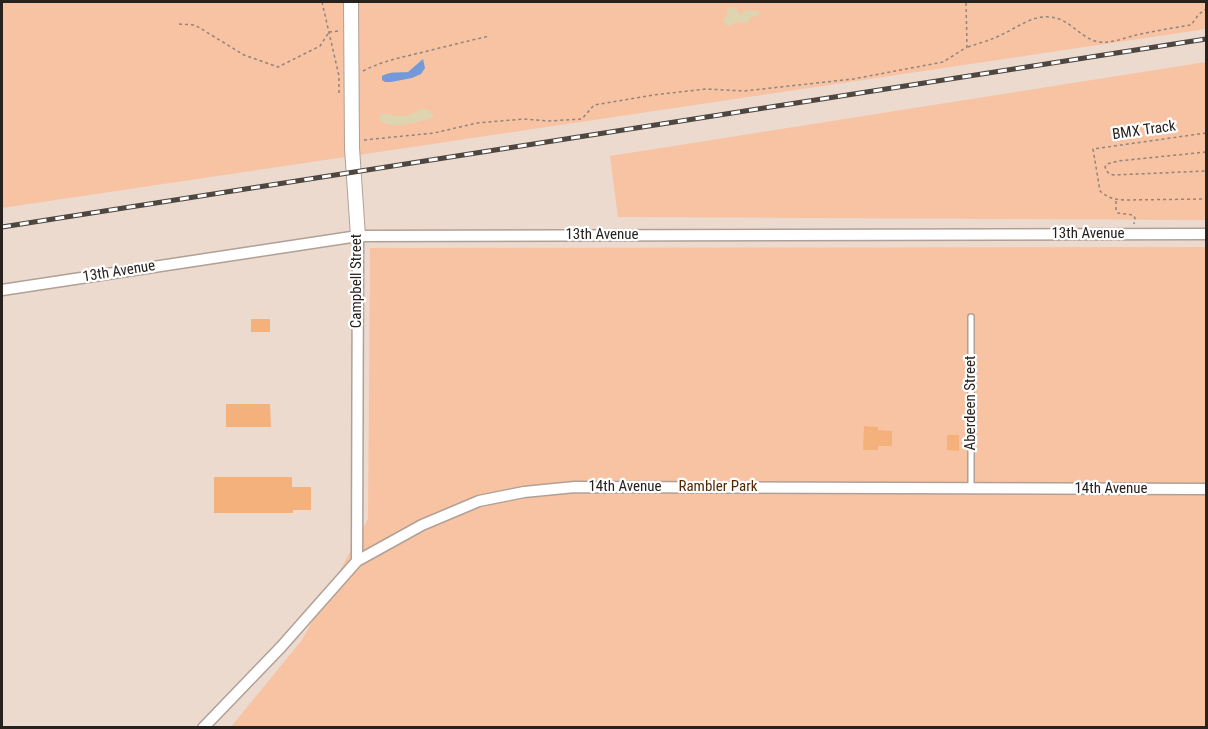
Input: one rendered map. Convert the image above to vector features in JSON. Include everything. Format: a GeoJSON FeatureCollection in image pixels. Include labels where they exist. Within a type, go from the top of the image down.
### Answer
{"type":"FeatureCollection","features":[{"type":"Feature","properties":{"kind":"street","name":"Campbell Street"},"geometry":{"type":"LineString","coordinates":[[351,2],[352,148],[358,236],[357,561]]}},
{"type":"Feature","properties":{"kind":"street","name":"13th Avenue"},"geometry":{"type":"LineString","coordinates":[[2,290],[358,236],[1206,234]]}},
{"type":"Feature","properties":{"kind":"street","name":"14th Avenue"},"geometry":{"type":"LineString","coordinates":[[203,728],[281,647],[357,561],[422,525],[479,501],[524,492],[575,487],[1206,489]]}},
{"type":"Feature","properties":{"kind":"lane","name":"Aberdeen Street"},"geometry":{"type":"LineString","coordinates":[[971,317],[971,489]]}},
{"type":"Feature","properties":{"kind":"path"},"geometry":{"type":"LineString","coordinates":[[322,2],[339,76],[340,97]]}},
{"type":"Feature","properties":{"kind":"path"},"geometry":{"type":"LineString","coordinates":[[966,2],[967,47]]}},
{"type":"Feature","properties":{"kind":"path"},"geometry":{"type":"LineString","coordinates":[[356,140],[434,133],[477,123],[523,119],[559,121],[582,119],[594,105],[706,88],[744,91],[853,79],[943,62],[967,47],[1002,35],[1034,19],[1051,17],[1063,21],[1096,41],[1109,41],[1191,25],[1206,9]]}},
{"type":"Feature","properties":{"kind":"path"},"geometry":{"type":"LineString","coordinates":[[179,24],[195,25],[244,55],[278,67],[320,46],[329,32]]}},
{"type":"Feature","properties":{"kind":"path"},"geometry":{"type":"LineString","coordinates":[[358,73],[383,62],[490,36]]}},
{"type":"Feature","properties":{"kind":"path","name":"BMX Track"},"geometry":{"type":"LineString","coordinates":[[1116,200],[1100,191],[1093,149],[1206,133]]}},
{"type":"Feature","properties":{"kind":"path","name":"BMX Track"},"geometry":{"type":"LineString","coordinates":[[1206,152],[1118,161],[1107,164],[1105,167],[1110,175],[1206,171]]}},
{"type":"Feature","properties":{"kind":"path"},"geometry":{"type":"LineString","coordinates":[[1134,234],[1133,215],[1118,213],[1116,200],[1206,199]]}},
{"type":"Feature","properties":{"kind":"green space"},"geometry":{"type":"Polygon","coordinates":[[[2,2],[1206,2],[1206,29],[2,208],[2,2]]]}},
{"type":"Feature","properties":{"kind":"green space"},"geometry":{"type":"Polygon","coordinates":[[[1206,62],[1206,220],[618,217],[610,156],[1206,62]]]}},
{"type":"Feature","properties":{"kind":"green space","name":"Rambler Park"},"geometry":{"type":"Polygon","coordinates":[[[1206,247],[1206,727],[230,728],[302,640],[368,519],[370,248],[1206,247]]]}},
{"type":"Feature","properties":{"kind":"sand"},"geometry":{"type":"Polygon","coordinates":[[[730,7],[736,7],[739,15],[747,10],[759,13],[758,16],[751,17],[747,23],[736,22],[727,26],[723,21],[730,7]]]}},
{"type":"Feature","properties":{"kind":"sand"},"geometry":{"type":"Polygon","coordinates":[[[420,109],[429,110],[434,117],[399,125],[391,125],[379,120],[381,114],[403,116],[420,109]]]}},
{"type":"Feature","properties":{"kind":"water"},"geometry":{"type":"Polygon","coordinates":[[[423,59],[425,68],[421,74],[391,82],[382,80],[382,76],[388,73],[408,72],[423,59]]]}},
{"type":"Feature","properties":{"kind":"building"},"geometry":{"type":"Polygon","coordinates":[[[251,319],[270,319],[270,332],[251,332],[251,319]]]}},
{"type":"Feature","properties":{"kind":"building"},"geometry":{"type":"Polygon","coordinates":[[[226,404],[270,404],[271,427],[226,427],[226,404]]]}},
{"type":"Feature","properties":{"kind":"building"},"geometry":{"type":"Polygon","coordinates":[[[864,426],[892,431],[892,446],[878,446],[878,450],[863,450],[864,426]]]}},
{"type":"Feature","properties":{"kind":"building"},"geometry":{"type":"Polygon","coordinates":[[[947,435],[959,435],[959,451],[947,450],[947,435]]]}},
{"type":"Feature","properties":{"kind":"building"},"geometry":{"type":"Polygon","coordinates":[[[214,477],[292,477],[292,487],[311,487],[311,510],[293,510],[293,513],[214,513],[214,477]]]}},
{"type":"Feature","properties":{"kind":"railway"},"geometry":{"type":"LineString","coordinates":[[2,227],[1206,39]]}}]}
